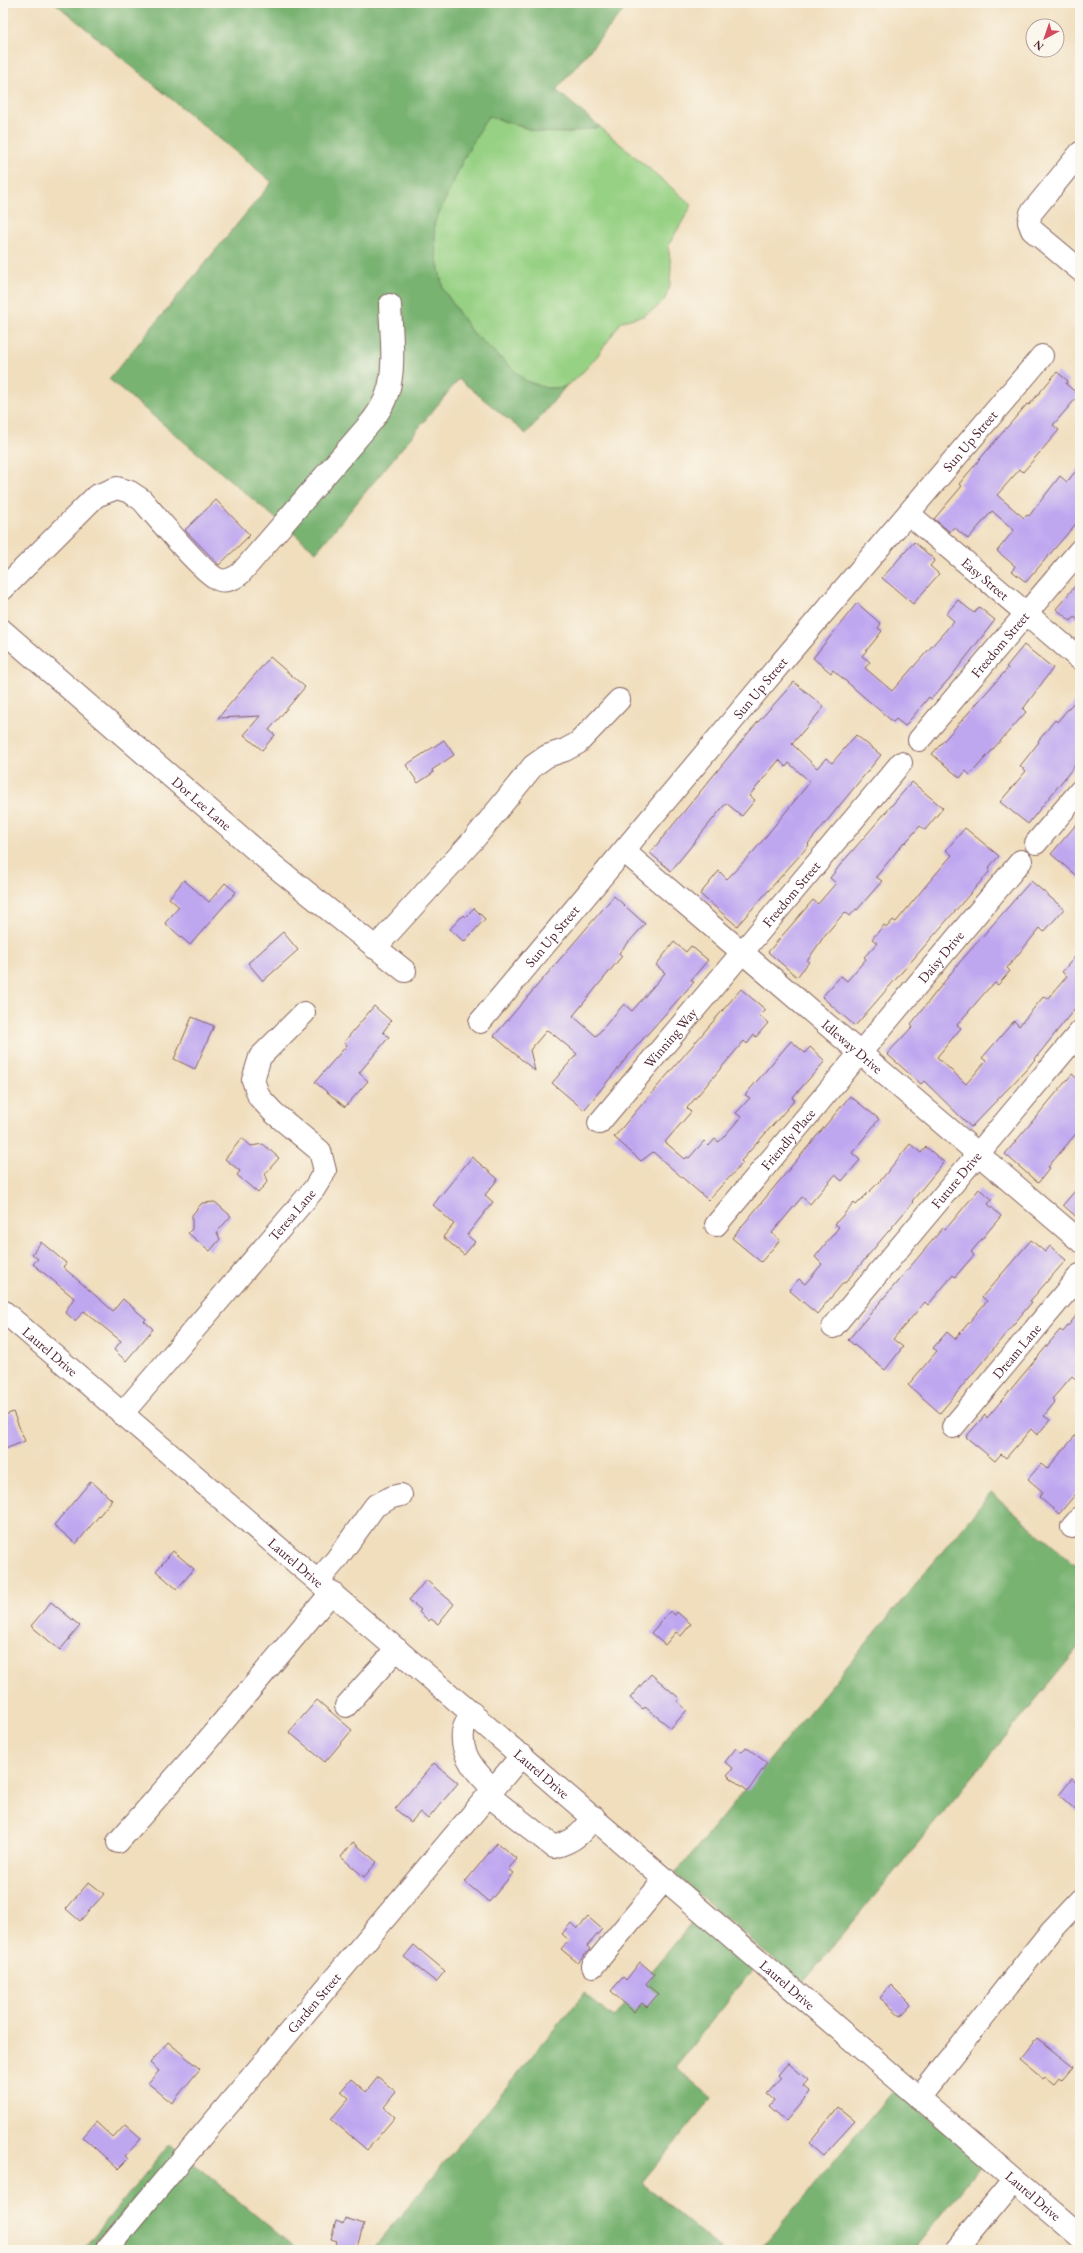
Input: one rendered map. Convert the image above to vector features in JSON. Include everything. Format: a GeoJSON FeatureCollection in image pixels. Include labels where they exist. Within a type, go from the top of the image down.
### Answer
{"type":"FeatureCollection","features":[{"type":"Feature","properties":{"kind":"street"},"geometry":{"type":"LineString","coordinates":[[1080,153],[1031,213],[1029,222],[1032,230],[1080,270]]}},
{"type":"Feature","properties":{"kind":"street"},"geometry":{"type":"LineString","coordinates":[[3,589],[96,496],[117,488],[130,492],[142,500],[205,569],[220,580],[231,580],[240,574],[372,421],[381,408],[388,393],[391,366],[390,305]]}},
{"type":"Feature","properties":{"kind":"street","name":"Sun Up Street"},"geometry":{"type":"LineString","coordinates":[[480,1022],[625,852],[785,658],[1042,356]]}},
{"type":"Feature","properties":{"kind":"street","name":"Easy Street"},"geometry":{"type":"LineString","coordinates":[[909,514],[1080,659]]}},
{"type":"Feature","properties":{"kind":"street","name":"Freedom Street"},"geometry":{"type":"LineString","coordinates":[[919,740],[1080,550]]}},
{"type":"Feature","properties":{"kind":"street","name":"Dor Lee Lane"},"geometry":{"type":"LineString","coordinates":[[3,631],[273,865],[405,971]]}},
{"type":"Feature","properties":{"kind":"street"},"geometry":{"type":"LineString","coordinates":[[375,948],[475,838],[533,766],[547,756],[565,750],[578,743],[619,700]]}},
{"type":"Feature","properties":{"kind":"street","name":"Freedom Street"},"geometry":{"type":"LineString","coordinates":[[742,952],[901,763]]}},
{"type":"Feature","properties":{"kind":"street"},"geometry":{"type":"LineString","coordinates":[[1036,843],[1080,791]]}},
{"type":"Feature","properties":{"kind":"street","name":"Idleway Drive"},"geometry":{"type":"LineString","coordinates":[[625,852],[1080,1241]]}},
{"type":"Feature","properties":{"kind":"street","name":"Daisy Drive"},"geometry":{"type":"LineString","coordinates":[[860,1053],[1021,861]]}},
{"type":"Feature","properties":{"kind":"street","name":"Winning Way"},"geometry":{"type":"LineString","coordinates":[[599,1123],[742,952]]}},
{"type":"Feature","properties":{"kind":"street","name":"Teresa Lane"},"geometry":{"type":"LineString","coordinates":[[122,1414],[314,1189],[325,1171],[320,1151],[274,1113],[259,1097],[253,1080],[260,1057],[304,1013]]}},
{"type":"Feature","properties":{"kind":"street","name":"Future Drive"},"geometry":{"type":"LineString","coordinates":[[833,1327],[1080,1032]]}},
{"type":"Feature","properties":{"kind":"street","name":"Friendly Place"},"geometry":{"type":"LineString","coordinates":[[716,1225],[860,1053]]}},
{"type":"Feature","properties":{"kind":"street","name":"Dream Lane"},"geometry":{"type":"LineString","coordinates":[[953,1427],[1080,1275]]}},
{"type":"Feature","properties":{"kind":"street","name":"Laurel Drive"},"geometry":{"type":"LineString","coordinates":[[3,1311],[522,1755],[1080,2236]]}},
{"type":"Feature","properties":{"kind":"street"},"geometry":{"type":"LineString","coordinates":[[118,1842],[202,1747],[325,1587],[336,1560],[375,1506],[392,1497],[401,1495]]}},
{"type":"Feature","properties":{"kind":"street"},"geometry":{"type":"LineString","coordinates":[[346,1706],[397,1649]]}},
{"type":"Feature","properties":{"kind":"street"},"geometry":{"type":"LineString","coordinates":[[472,1713],[463,1732],[466,1753],[475,1772],[490,1792],[554,1848],[567,1844],[580,1836],[594,1817]]}},
{"type":"Feature","properties":{"kind":"street","name":"Garden Street"},"geometry":{"type":"LineString","coordinates":[[106,2250],[522,1755]]}},
{"type":"Feature","properties":{"kind":"street"},"geometry":{"type":"LineString","coordinates":[[593,1966],[665,1879]]}},
{"type":"Feature","properties":{"kind":"street"},"geometry":{"type":"LineString","coordinates":[[920,2098],[1051,1931],[1080,1900]]}},
{"type":"Feature","properties":{"kind":"street"},"geometry":{"type":"LineString","coordinates":[[956,2250],[1014,2180]]}},
{"type":"Feature","properties":{"kind":"green space"},"geometry":{"type":"Polygon","coordinates":[[[55,3],[630,3],[556,90],[600,127],[567,133],[538,132],[488,116],[465,156],[434,224],[436,255],[443,289],[471,331],[526,381],[546,388],[562,388],[567,385],[526,434],[459,379],[316,552],[109,379],[272,182],[55,3]]]}},
{"type":"Feature","properties":{"kind":"green space"},"geometry":{"type":"Polygon","coordinates":[[[488,116],[538,132],[567,133],[600,127],[692,205],[668,246],[671,265],[670,285],[665,299],[656,308],[643,316],[622,321],[595,359],[575,380],[562,388],[546,388],[526,381],[471,331],[443,289],[436,255],[434,224],[465,156],[488,116]]]}},
{"type":"Feature","properties":{"kind":"green space"},"geometry":{"type":"Polygon","coordinates":[[[991,1493],[1080,1569],[1080,1646],[802,1984],[675,1874],[991,1493]]]}},
{"type":"Feature","properties":{"kind":"green space"},"geometry":{"type":"Polygon","coordinates":[[[696,1918],[754,1968],[675,2067],[712,2098],[642,2183],[722,2250],[372,2250],[584,1993],[614,2017],[696,1918]]]}},
{"type":"Feature","properties":{"kind":"green space"},"geometry":{"type":"Polygon","coordinates":[[[895,2089],[982,2165],[913,2250],[759,2250],[895,2089]]]}},
{"type":"Feature","properties":{"kind":"green space"},"geometry":{"type":"Polygon","coordinates":[[[170,2144],[295,2248],[293,2250],[82,2250],[170,2144]]]}},
{"type":"Feature","properties":{"kind":"building"},"geometry":{"type":"Polygon","coordinates":[[[1057,372],[1068,381],[1066,384],[1079,395],[1053,425],[1059,430],[1023,472],[1020,469],[997,495],[1024,518],[1027,515],[1029,516],[1060,476],[1067,482],[1080,466],[1080,519],[1026,582],[1012,571],[1015,566],[997,551],[1014,530],[992,511],[968,539],[954,527],[950,532],[934,519],[962,486],[959,484],[1027,404],[1029,405],[1057,372]]]}},
{"type":"Feature","properties":{"kind":"building"},"geometry":{"type":"Polygon","coordinates":[[[216,500],[250,535],[219,565],[185,530],[216,500]]]}},
{"type":"Feature","properties":{"kind":"building"},"geometry":{"type":"Polygon","coordinates":[[[914,542],[935,560],[930,566],[939,574],[913,604],[882,578],[914,542]]]}},
{"type":"Feature","properties":{"kind":"building"},"geometry":{"type":"Polygon","coordinates":[[[1080,580],[1080,621],[1074,617],[1071,621],[1056,609],[1080,580]]]}},
{"type":"Feature","properties":{"kind":"building"},"geometry":{"type":"Polygon","coordinates":[[[958,600],[974,613],[979,607],[995,620],[950,678],[931,699],[929,697],[905,726],[896,719],[893,722],[833,670],[831,673],[813,658],[857,603],[881,624],[878,628],[882,631],[862,656],[870,662],[865,668],[892,691],[954,621],[946,614],[958,600]]]}},
{"type":"Feature","properties":{"kind":"building"},"geometry":{"type":"Polygon","coordinates":[[[1024,645],[1053,668],[1023,709],[1026,712],[970,775],[966,771],[960,778],[932,754],[1008,668],[1006,667],[1024,645]]]}},
{"type":"Feature","properties":{"kind":"building"},"geometry":{"type":"Polygon","coordinates":[[[270,657],[305,687],[269,730],[275,735],[262,750],[244,735],[260,716],[218,718],[270,657]]]}},
{"type":"Feature","properties":{"kind":"building"},"geometry":{"type":"Polygon","coordinates":[[[794,682],[824,707],[792,744],[817,768],[826,758],[832,763],[856,735],[881,755],[808,844],[809,845],[737,926],[700,894],[719,871],[727,879],[754,851],[810,782],[789,763],[786,767],[779,760],[749,796],[755,800],[742,816],[726,803],[671,871],[650,853],[749,732],[794,682]]]}},
{"type":"Feature","properties":{"kind":"building"},"geometry":{"type":"Polygon","coordinates":[[[1080,695],[1080,759],[1028,824],[1000,802],[1026,771],[1020,766],[1039,742],[1038,741],[1055,720],[1057,722],[1080,695]]]}},
{"type":"Feature","properties":{"kind":"building"},"geometry":{"type":"Polygon","coordinates":[[[444,740],[454,755],[432,770],[433,773],[418,783],[406,765],[444,740]]]}},
{"type":"Feature","properties":{"kind":"building"},"geometry":{"type":"Polygon","coordinates":[[[912,782],[943,808],[925,830],[920,826],[905,843],[904,842],[876,877],[882,881],[850,916],[845,912],[825,935],[807,961],[809,962],[797,977],[768,952],[813,900],[818,904],[836,883],[830,878],[912,782]]]}},
{"type":"Feature","properties":{"kind":"building"},"geometry":{"type":"Polygon","coordinates":[[[1080,820],[1080,879],[1051,854],[1080,820]]]}},
{"type":"Feature","properties":{"kind":"building"},"geometry":{"type":"Polygon","coordinates":[[[965,828],[999,856],[990,866],[989,872],[855,1026],[822,997],[841,976],[847,981],[866,959],[864,957],[877,943],[872,939],[884,925],[887,927],[893,920],[896,922],[952,855],[946,850],[965,828]]]}},
{"type":"Feature","properties":{"kind":"building"},"geometry":{"type":"Polygon","coordinates":[[[184,880],[209,902],[225,883],[236,892],[190,945],[165,923],[179,907],[169,898],[184,880]]]}},
{"type":"Feature","properties":{"kind":"building"},"geometry":{"type":"Polygon","coordinates":[[[1031,881],[1064,909],[1044,932],[1040,928],[1007,968],[1010,971],[998,985],[995,983],[988,989],[957,1025],[961,1028],[937,1057],[966,1084],[986,1061],[982,1058],[1014,1021],[1019,1026],[1044,996],[1048,999],[1067,976],[1062,972],[1080,951],[1080,1002],[1027,1069],[971,1127],[924,1081],[921,1084],[887,1054],[913,1026],[911,1024],[959,963],[1031,881]]]}},
{"type":"Feature","properties":{"kind":"building"},"geometry":{"type":"Polygon","coordinates":[[[614,896],[645,924],[619,953],[622,956],[573,1016],[596,1036],[624,1004],[632,1011],[665,973],[656,965],[674,942],[686,952],[691,946],[708,960],[691,980],[694,982],[634,1049],[584,1110],[552,1083],[577,1054],[553,1034],[547,1030],[530,1050],[535,1071],[494,1036],[614,896]]]}},
{"type":"Feature","properties":{"kind":"building"},"geometry":{"type":"Polygon","coordinates":[[[474,908],[485,919],[464,942],[450,929],[463,915],[465,917],[474,908]]]}},
{"type":"Feature","properties":{"kind":"building"},"geometry":{"type":"Polygon","coordinates":[[[283,932],[298,950],[263,981],[248,963],[283,932]]]}},
{"type":"Feature","properties":{"kind":"building"},"geometry":{"type":"Polygon","coordinates":[[[741,989],[766,1010],[760,1016],[768,1023],[756,1037],[754,1035],[747,1044],[744,1041],[687,1108],[691,1112],[665,1142],[685,1159],[687,1157],[689,1158],[704,1141],[709,1146],[715,1139],[719,1142],[741,1117],[736,1113],[750,1098],[745,1095],[791,1041],[805,1053],[810,1047],[825,1061],[792,1098],[795,1100],[741,1161],[743,1163],[708,1200],[653,1152],[641,1161],[614,1137],[741,989]]]}},
{"type":"Feature","properties":{"kind":"building"},"geometry":{"type":"Polygon","coordinates":[[[374,1006],[391,1021],[383,1032],[389,1037],[359,1073],[368,1081],[345,1107],[315,1082],[347,1045],[344,1042],[374,1006]]]}},
{"type":"Feature","properties":{"kind":"building"},"geometry":{"type":"Polygon","coordinates":[[[192,1017],[214,1026],[195,1069],[174,1059],[192,1017]]]}},
{"type":"Feature","properties":{"kind":"building"},"geometry":{"type":"Polygon","coordinates":[[[1072,1074],[1080,1081],[1080,1129],[1048,1167],[1050,1168],[1038,1183],[1005,1154],[1072,1074]]]}},
{"type":"Feature","properties":{"kind":"building"},"geometry":{"type":"Polygon","coordinates":[[[850,1096],[879,1119],[852,1153],[860,1160],[842,1181],[835,1175],[810,1204],[802,1197],[772,1233],[780,1240],[761,1262],[732,1238],[850,1096]]]}},
{"type":"Feature","properties":{"kind":"building"},"geometry":{"type":"Polygon","coordinates":[[[242,1138],[251,1146],[263,1144],[279,1158],[265,1174],[268,1181],[258,1193],[237,1175],[240,1171],[225,1159],[242,1138]]]}},
{"type":"Feature","properties":{"kind":"building"},"geometry":{"type":"Polygon","coordinates":[[[910,1144],[921,1153],[926,1147],[944,1162],[912,1201],[913,1202],[817,1314],[789,1290],[799,1279],[805,1284],[822,1264],[815,1257],[839,1227],[835,1224],[854,1203],[856,1205],[880,1181],[910,1144]]]}},
{"type":"Feature","properties":{"kind":"building"},"geometry":{"type":"Polygon","coordinates":[[[472,1157],[498,1179],[485,1195],[493,1202],[467,1235],[475,1242],[464,1255],[443,1237],[454,1224],[433,1205],[472,1157]]]}},
{"type":"Feature","properties":{"kind":"building"},"geometry":{"type":"Polygon","coordinates":[[[1080,1185],[1080,1220],[1063,1205],[1080,1185]]]}},
{"type":"Feature","properties":{"kind":"building"},"geometry":{"type":"Polygon","coordinates":[[[979,1189],[992,1199],[988,1204],[1001,1216],[971,1252],[974,1255],[955,1277],[953,1275],[928,1305],[925,1302],[893,1339],[903,1347],[885,1370],[848,1340],[943,1228],[945,1230],[979,1189]]]}},
{"type":"Feature","properties":{"kind":"building"},"geometry":{"type":"Polygon","coordinates":[[[215,1202],[231,1216],[217,1232],[220,1239],[210,1251],[188,1233],[192,1229],[192,1215],[202,1203],[215,1202]]]}},
{"type":"Feature","properties":{"kind":"building"},"geometry":{"type":"Polygon","coordinates":[[[1031,1240],[1045,1252],[1050,1246],[1066,1260],[1030,1301],[1032,1302],[940,1413],[908,1385],[937,1351],[933,1348],[947,1332],[955,1339],[987,1301],[982,1297],[1031,1240]]]}},
{"type":"Feature","properties":{"kind":"building"},"geometry":{"type":"Polygon","coordinates":[[[41,1242],[66,1263],[63,1267],[113,1311],[123,1299],[146,1319],[144,1321],[153,1329],[126,1361],[114,1350],[121,1341],[84,1311],[75,1321],[65,1312],[74,1298],[33,1264],[38,1259],[32,1254],[41,1242]]]}},
{"type":"Feature","properties":{"kind":"building"},"geometry":{"type":"Polygon","coordinates":[[[1080,1311],[1080,1383],[1072,1376],[1052,1399],[1055,1402],[1044,1416],[1050,1420],[1037,1435],[1031,1429],[1006,1458],[1001,1454],[995,1461],[966,1437],[985,1415],[987,1418],[1060,1330],[1063,1332],[1080,1311]]]}},
{"type":"Feature","properties":{"kind":"building"},"geometry":{"type":"Polygon","coordinates":[[[13,1412],[25,1441],[3,1450],[3,1416],[13,1412]]]}},
{"type":"Feature","properties":{"kind":"building"},"geometry":{"type":"Polygon","coordinates":[[[1080,1430],[1080,1489],[1059,1514],[1039,1497],[1043,1492],[1028,1479],[1041,1464],[1047,1469],[1080,1430]]]}},
{"type":"Feature","properties":{"kind":"building"},"geometry":{"type":"Polygon","coordinates":[[[91,1481],[112,1500],[76,1544],[54,1525],[91,1481]]]}},
{"type":"Feature","properties":{"kind":"building"},"geometry":{"type":"Polygon","coordinates":[[[173,1551],[194,1569],[177,1589],[156,1571],[173,1551]]]}},
{"type":"Feature","properties":{"kind":"building"},"geometry":{"type":"Polygon","coordinates":[[[426,1580],[454,1604],[438,1624],[431,1619],[429,1621],[419,1612],[421,1610],[409,1600],[426,1580]]]}},
{"type":"Feature","properties":{"kind":"building"},"geometry":{"type":"Polygon","coordinates":[[[51,1602],[80,1626],[60,1650],[31,1626],[51,1602]]]}},
{"type":"Feature","properties":{"kind":"building"},"geometry":{"type":"Polygon","coordinates":[[[670,1611],[675,1615],[677,1612],[691,1624],[681,1636],[676,1632],[665,1645],[651,1633],[670,1611]]]}},
{"type":"Feature","properties":{"kind":"building"},"geometry":{"type":"Polygon","coordinates":[[[651,1674],[679,1698],[677,1701],[687,1710],[671,1728],[645,1707],[643,1709],[630,1698],[651,1674]]]}},
{"type":"Feature","properties":{"kind":"building"},"geometry":{"type":"Polygon","coordinates":[[[317,1700],[352,1730],[325,1762],[289,1732],[317,1700]]]}},
{"type":"Feature","properties":{"kind":"building"},"geometry":{"type":"Polygon","coordinates":[[[746,1747],[767,1763],[748,1791],[727,1775],[733,1768],[725,1762],[736,1748],[742,1752],[746,1747]]]}},
{"type":"Feature","properties":{"kind":"building"},"geometry":{"type":"Polygon","coordinates":[[[434,1763],[458,1783],[428,1819],[420,1812],[411,1822],[395,1809],[434,1763]]]}},
{"type":"Feature","properties":{"kind":"building"},"geometry":{"type":"Polygon","coordinates":[[[1072,1779],[1080,1786],[1080,1814],[1059,1795],[1072,1779]]]}},
{"type":"Feature","properties":{"kind":"building"},"geometry":{"type":"Polygon","coordinates":[[[353,1842],[377,1862],[364,1877],[341,1857],[353,1842]]]}},
{"type":"Feature","properties":{"kind":"building"},"geometry":{"type":"Polygon","coordinates":[[[497,1843],[517,1859],[508,1869],[513,1873],[489,1902],[465,1882],[497,1843]]]}},
{"type":"Feature","properties":{"kind":"building"},"geometry":{"type":"Polygon","coordinates":[[[89,1882],[104,1894],[80,1921],[66,1909],[89,1882]]]}},
{"type":"Feature","properties":{"kind":"building"},"geometry":{"type":"Polygon","coordinates":[[[588,1917],[602,1929],[587,1946],[590,1949],[578,1963],[561,1949],[569,1940],[562,1934],[571,1923],[577,1929],[588,1917]]]}},
{"type":"Feature","properties":{"kind":"building"},"geometry":{"type":"Polygon","coordinates":[[[414,1945],[445,1971],[436,1982],[404,1957],[414,1945]]]}},
{"type":"Feature","properties":{"kind":"building"},"geometry":{"type":"Polygon","coordinates":[[[640,1962],[654,1974],[646,1984],[658,1994],[647,2007],[642,2003],[634,2012],[611,1991],[623,1977],[626,1980],[640,1962]]]}},
{"type":"Feature","properties":{"kind":"building"},"geometry":{"type":"Polygon","coordinates":[[[891,1985],[911,2005],[901,2016],[880,1998],[891,1985]]]}},
{"type":"Feature","properties":{"kind":"building"},"geometry":{"type":"Polygon","coordinates":[[[1037,2038],[1073,2067],[1062,2080],[1059,2077],[1054,2083],[1045,2076],[1043,2078],[1020,2059],[1037,2038]]]}},
{"type":"Feature","properties":{"kind":"building"},"geometry":{"type":"Polygon","coordinates":[[[168,2042],[200,2069],[172,2103],[148,2083],[159,2071],[150,2063],[168,2042]]]}},
{"type":"Feature","properties":{"kind":"building"},"geometry":{"type":"Polygon","coordinates":[[[788,2063],[808,2080],[803,2086],[810,2092],[786,2121],[769,2106],[774,2100],[767,2094],[781,2078],[778,2075],[788,2063]]]}},
{"type":"Feature","properties":{"kind":"building"},"geometry":{"type":"Polygon","coordinates":[[[378,2077],[396,2092],[384,2107],[395,2117],[367,2150],[331,2119],[349,2098],[341,2091],[351,2079],[366,2092],[378,2077]]]}},
{"type":"Feature","properties":{"kind":"building"},"geometry":{"type":"Polygon","coordinates":[[[838,2107],[855,2121],[823,2156],[809,2144],[838,2107]]]}},
{"type":"Feature","properties":{"kind":"building"},"geometry":{"type":"Polygon","coordinates":[[[96,2122],[113,2138],[125,2125],[141,2139],[125,2156],[128,2159],[118,2169],[83,2137],[96,2122]]]}},
{"type":"Feature","properties":{"kind":"building"},"geometry":{"type":"Polygon","coordinates":[[[345,2218],[364,2224],[356,2250],[348,2250],[336,2246],[337,2241],[331,2239],[336,2221],[343,2224],[345,2218]]]}}]}
